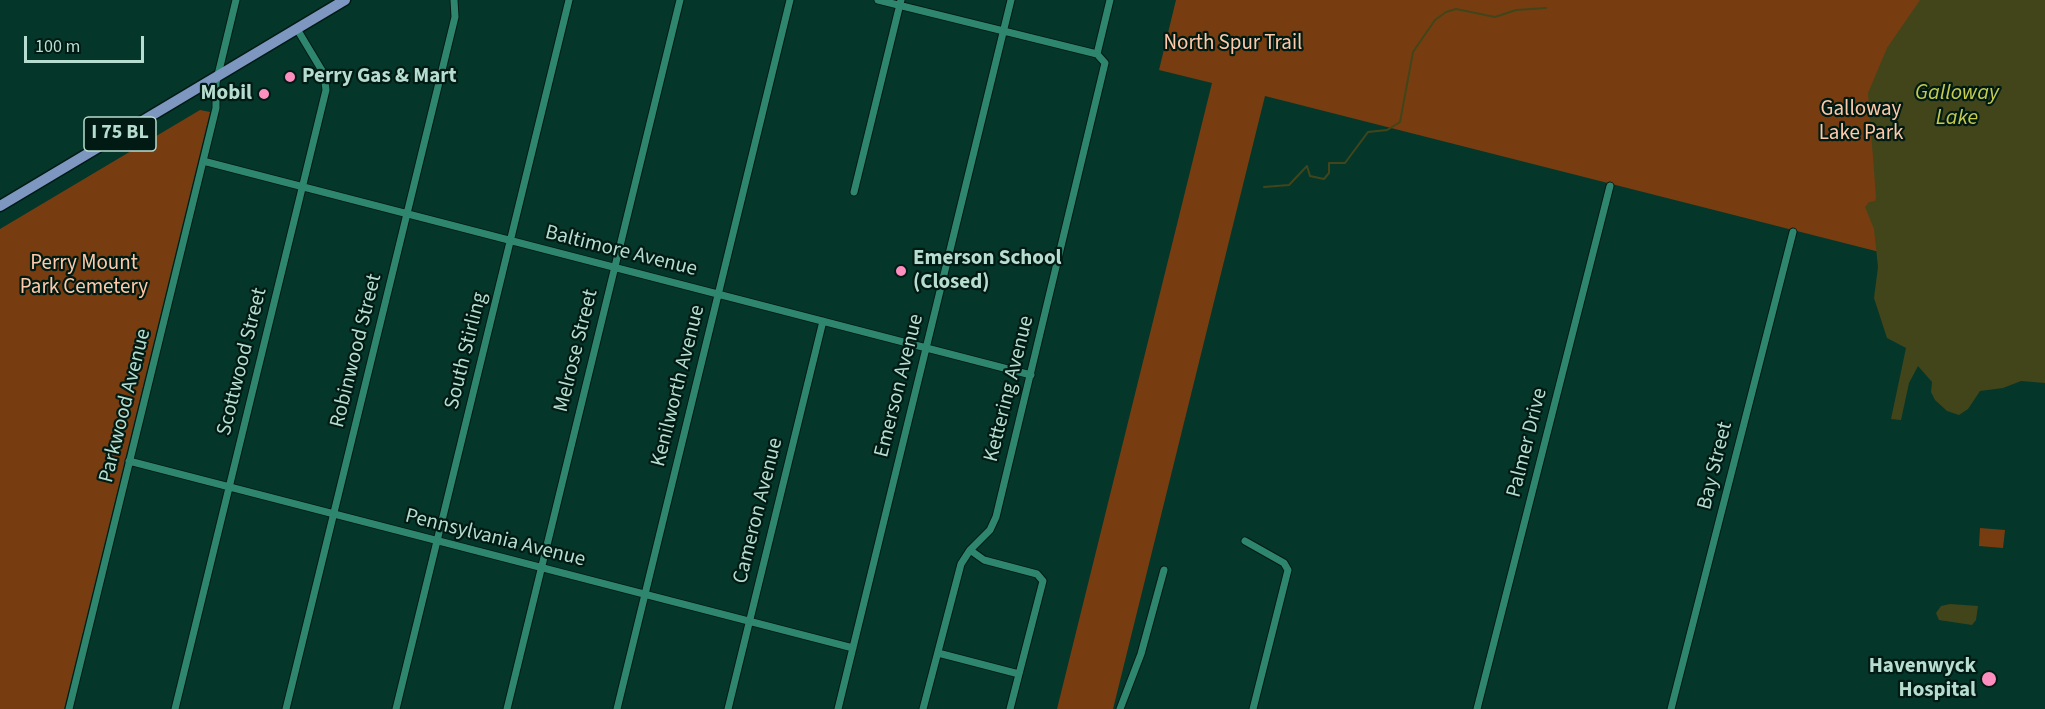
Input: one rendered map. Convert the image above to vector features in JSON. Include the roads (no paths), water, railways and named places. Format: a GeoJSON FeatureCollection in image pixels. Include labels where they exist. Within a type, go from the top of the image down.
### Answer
{"type":"FeatureCollection","features":[{"type":"Feature","properties":{"kind":"main road","name":"I 75 BL"},"geometry":{"type":"LineString","coordinates":[[0,206],[345,0]]}},
{"type":"Feature","properties":{"kind":"street","name":"Parkwood Avenue"},"geometry":{"type":"LineString","coordinates":[[69,709],[203,161],[216,105],[218,76],[236,0]]}},
{"type":"Feature","properties":{"kind":"street","name":"Robinwood Street"},"geometry":{"type":"LineString","coordinates":[[286,709],[455,17],[454,0]]}},
{"type":"Feature","properties":{"kind":"street","name":"South Stirling"},"geometry":{"type":"LineString","coordinates":[[396,709],[569,0]]}},
{"type":"Feature","properties":{"kind":"street","name":"Melrose Street"},"geometry":{"type":"LineString","coordinates":[[507,709],[680,0]]}},
{"type":"Feature","properties":{"kind":"street","name":"Kenilworth Avenue"},"geometry":{"type":"LineString","coordinates":[[617,709],[790,0]]}},
{"type":"Feature","properties":{"kind":"street"},"geometry":{"type":"LineString","coordinates":[[878,0],[900,3],[1097,54]]}},
{"type":"Feature","properties":{"kind":"street","name":"Emerson Avenue"},"geometry":{"type":"LineString","coordinates":[[838,709],[1011,0]]}},
{"type":"Feature","properties":{"kind":"street","name":"Kettering Avenue"},"geometry":{"type":"LineString","coordinates":[[924,709],[959,570],[970,550],[987,534],[995,521],[1105,68],[1104,59],[1097,54],[1110,0]]}},
{"type":"Feature","properties":{"kind":"street"},"geometry":{"type":"LineString","coordinates":[[854,192],[900,3]]}},
{"type":"Feature","properties":{"kind":"street","name":"Scottwood Street"},"geometry":{"type":"LineString","coordinates":[[175,709],[327,88],[324,74],[297,28]]}},
{"type":"Feature","properties":{"kind":"street","name":"Baltimore Avenue"},"geometry":{"type":"LineString","coordinates":[[203,161],[1031,375]]}},
{"type":"Feature","properties":{"kind":"street","name":"Palmer Drive"},"geometry":{"type":"LineString","coordinates":[[1477,709],[1610,186]]}},
{"type":"Feature","properties":{"kind":"street","name":"Bay Street"},"geometry":{"type":"LineString","coordinates":[[1671,709],[1793,232]]}},
{"type":"Feature","properties":{"kind":"street","name":"Cameron Avenue"},"geometry":{"type":"LineString","coordinates":[[728,709],[823,321]]}},
{"type":"Feature","properties":{"kind":"street","name":"Pennsylvania Avenue"},"geometry":{"type":"LineString","coordinates":[[129,461],[853,648]]}},
{"type":"Feature","properties":{"kind":"street"},"geometry":{"type":"LineString","coordinates":[[1245,541],[1284,563],[1288,570],[1253,709]]}},
{"type":"Feature","properties":{"kind":"street"},"geometry":{"type":"LineString","coordinates":[[970,550],[984,560],[1042,578],[1043,584],[1010,709]]}},
{"type":"Feature","properties":{"kind":"street"},"geometry":{"type":"LineString","coordinates":[[1120,709],[1141,654],[1164,570]]}},
{"type":"Feature","properties":{"kind":"street"},"geometry":{"type":"LineString","coordinates":[[938,653],[1019,674]]}},
{"type":"Feature","properties":{"kind":"water","name":"Galloway Lake"},"geometry":{"type":"Polygon","coordinates":[[[1920,0],[2045,0],[2045,383],[2021,381],[2003,388],[1980,391],[1968,409],[1959,415],[1947,411],[1935,400],[1931,392],[1932,382],[1918,366],[1909,383],[1901,420],[1891,419],[1906,348],[1887,338],[1874,298],[1878,267],[1874,229],[1865,207],[1869,202],[1875,201],[1876,197],[1868,93],[1887,48],[1920,0]]]}},
{"type":"Feature","properties":{"kind":"water"},"geometry":{"type":"Polygon","coordinates":[[[1950,604],[1978,606],[1976,620],[1972,625],[1939,620],[1936,613],[1941,606],[1950,604]]]}},
{"type":"Feature","properties":{"kind":"waterway"},"geometry":{"type":"LineString","coordinates":[[1264,187],[1289,185],[1307,166],[1310,176],[1324,179],[1329,173],[1329,163],[1345,163],[1368,132],[1387,130],[1400,122],[1413,52],[1435,20],[1446,12],[1456,9],[1495,17],[1516,10],[1546,8]]}},
{"type":"Feature","properties":{"kind":"place","name":"Perry Gas & Mart"},"geometry":{"type":"Point","coordinates":[290,77]}},
{"type":"Feature","properties":{"kind":"place","name":"Mobil"},"geometry":{"type":"Point","coordinates":[264,94]}},
{"type":"Feature","properties":{"kind":"place","name":"Emerson School (Closed)"},"geometry":{"type":"Point","coordinates":[901,271]}},
{"type":"Feature","properties":{"kind":"place","name":"Havenwyck Hospital"},"geometry":{"type":"Point","coordinates":[1989,679]}},
{"type":"Feature","properties":{"kind":"park label","name":"North Spur Trail"},"geometry":{"type":"Point","coordinates":[1233,44]}},
{"type":"Feature","properties":{"kind":"park label","name":"Galloway Lake Park"},"geometry":{"type":"Point","coordinates":[1861,122]}},
{"type":"Feature","properties":{"kind":"park label","name":"Perry Mount Park Cemetery"},"geometry":{"type":"Point","coordinates":[84,276]}}]}
